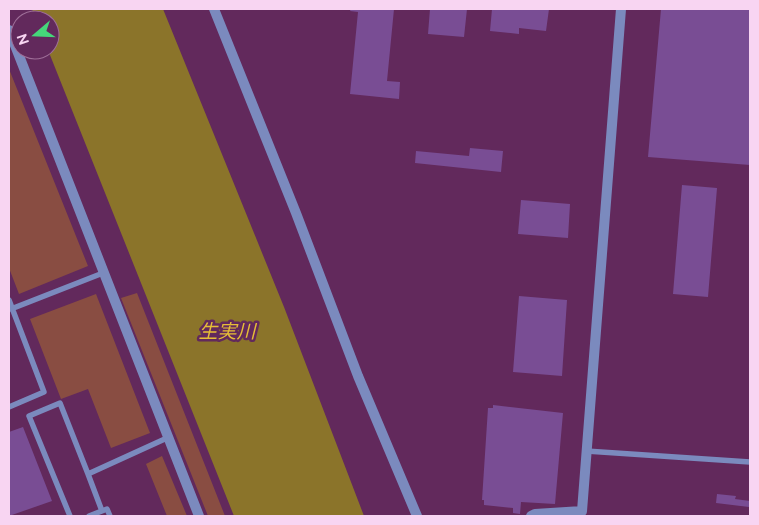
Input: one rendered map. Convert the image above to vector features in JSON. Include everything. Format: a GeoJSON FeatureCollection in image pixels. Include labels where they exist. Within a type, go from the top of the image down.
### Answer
{"type":"FeatureCollection","features":[{"type":"Feature","properties":{"kind":"street"},"geometry":{"type":"LineString","coordinates":[[214,9],[296,213],[358,376],[417,516]]}},
{"type":"Feature","properties":{"kind":"street"},"geometry":{"type":"LineString","coordinates":[[531,516],[535,514],[582,514],[621,9]]}},
{"type":"Feature","properties":{"kind":"street"},"geometry":{"type":"LineString","coordinates":[[9,30],[199,516]]}},
{"type":"Feature","properties":{"kind":"lane"},"geometry":{"type":"LineString","coordinates":[[10,309],[103,272]]}},
{"type":"Feature","properties":{"kind":"lane"},"geometry":{"type":"LineString","coordinates":[[9,300],[10,309],[44,392],[9,407]]}},
{"type":"Feature","properties":{"kind":"lane"},"geometry":{"type":"LineString","coordinates":[[70,516],[29,416],[60,403],[102,511]]}},
{"type":"Feature","properties":{"kind":"lane"},"geometry":{"type":"LineString","coordinates":[[88,474],[167,438]]}},
{"type":"Feature","properties":{"kind":"lane"},"geometry":{"type":"LineString","coordinates":[[586,451],[750,462]]}},
{"type":"Feature","properties":{"kind":"lane"},"geometry":{"type":"LineString","coordinates":[[89,516],[107,509],[110,516]]}},
{"type":"Feature","properties":{"kind":"shaded area"},"geometry":{"type":"Polygon","coordinates":[[[9,69],[88,266],[19,294],[9,268],[9,69]]]}},
{"type":"Feature","properties":{"kind":"shaded area"},"geometry":{"type":"Polygon","coordinates":[[[137,293],[225,516],[208,516],[121,298],[137,293]]]}},
{"type":"Feature","properties":{"kind":"shaded area"},"geometry":{"type":"Polygon","coordinates":[[[96,294],[150,433],[111,448],[88,389],[61,399],[30,319],[96,294]]]}},
{"type":"Feature","properties":{"kind":"shaded area"},"geometry":{"type":"Polygon","coordinates":[[[162,456],[187,516],[167,516],[146,464],[162,456]]]}},
{"type":"Feature","properties":{"kind":"water","name":"生実川"},"geometry":{"type":"Polygon","coordinates":[[[163,9],[284,307],[364,516],[234,516],[52,60],[60,60],[60,10],[32,10],[163,9]]]}},
{"type":"Feature","properties":{"kind":"building"},"geometry":{"type":"Polygon","coordinates":[[[351,9],[394,9],[387,81],[400,82],[399,99],[350,94],[358,12],[350,11],[351,9]]]}},
{"type":"Feature","properties":{"kind":"building"},"geometry":{"type":"Polygon","coordinates":[[[430,9],[467,9],[464,37],[428,34],[430,9]]]}},
{"type":"Feature","properties":{"kind":"building"},"geometry":{"type":"Polygon","coordinates":[[[492,9],[549,9],[546,31],[519,28],[519,34],[490,31],[492,9]]]}},
{"type":"Feature","properties":{"kind":"building"},"geometry":{"type":"Polygon","coordinates":[[[661,9],[750,9],[750,165],[648,157],[661,9]]]}},
{"type":"Feature","properties":{"kind":"building"},"geometry":{"type":"Polygon","coordinates":[[[470,148],[503,151],[501,172],[415,163],[416,151],[469,156],[470,148]]]}},
{"type":"Feature","properties":{"kind":"building"},"geometry":{"type":"Polygon","coordinates":[[[682,185],[717,188],[708,297],[673,294],[682,185]]]}},
{"type":"Feature","properties":{"kind":"building"},"geometry":{"type":"Polygon","coordinates":[[[521,200],[570,204],[568,238],[518,234],[521,200]]]}},
{"type":"Feature","properties":{"kind":"building"},"geometry":{"type":"Polygon","coordinates":[[[519,296],[567,300],[562,376],[513,372],[519,296]]]}},
{"type":"Feature","properties":{"kind":"building"},"geometry":{"type":"Polygon","coordinates":[[[493,405],[563,413],[555,504],[521,502],[520,514],[513,513],[513,508],[484,505],[484,500],[482,500],[488,408],[493,408],[493,405]]]}},
{"type":"Feature","properties":{"kind":"building"},"geometry":{"type":"Polygon","coordinates":[[[23,427],[52,501],[9,516],[9,432],[23,427]]]}},
{"type":"Feature","properties":{"kind":"building"},"geometry":{"type":"Polygon","coordinates":[[[717,494],[736,496],[735,499],[750,501],[749,507],[716,503],[717,494]]]}}]}
